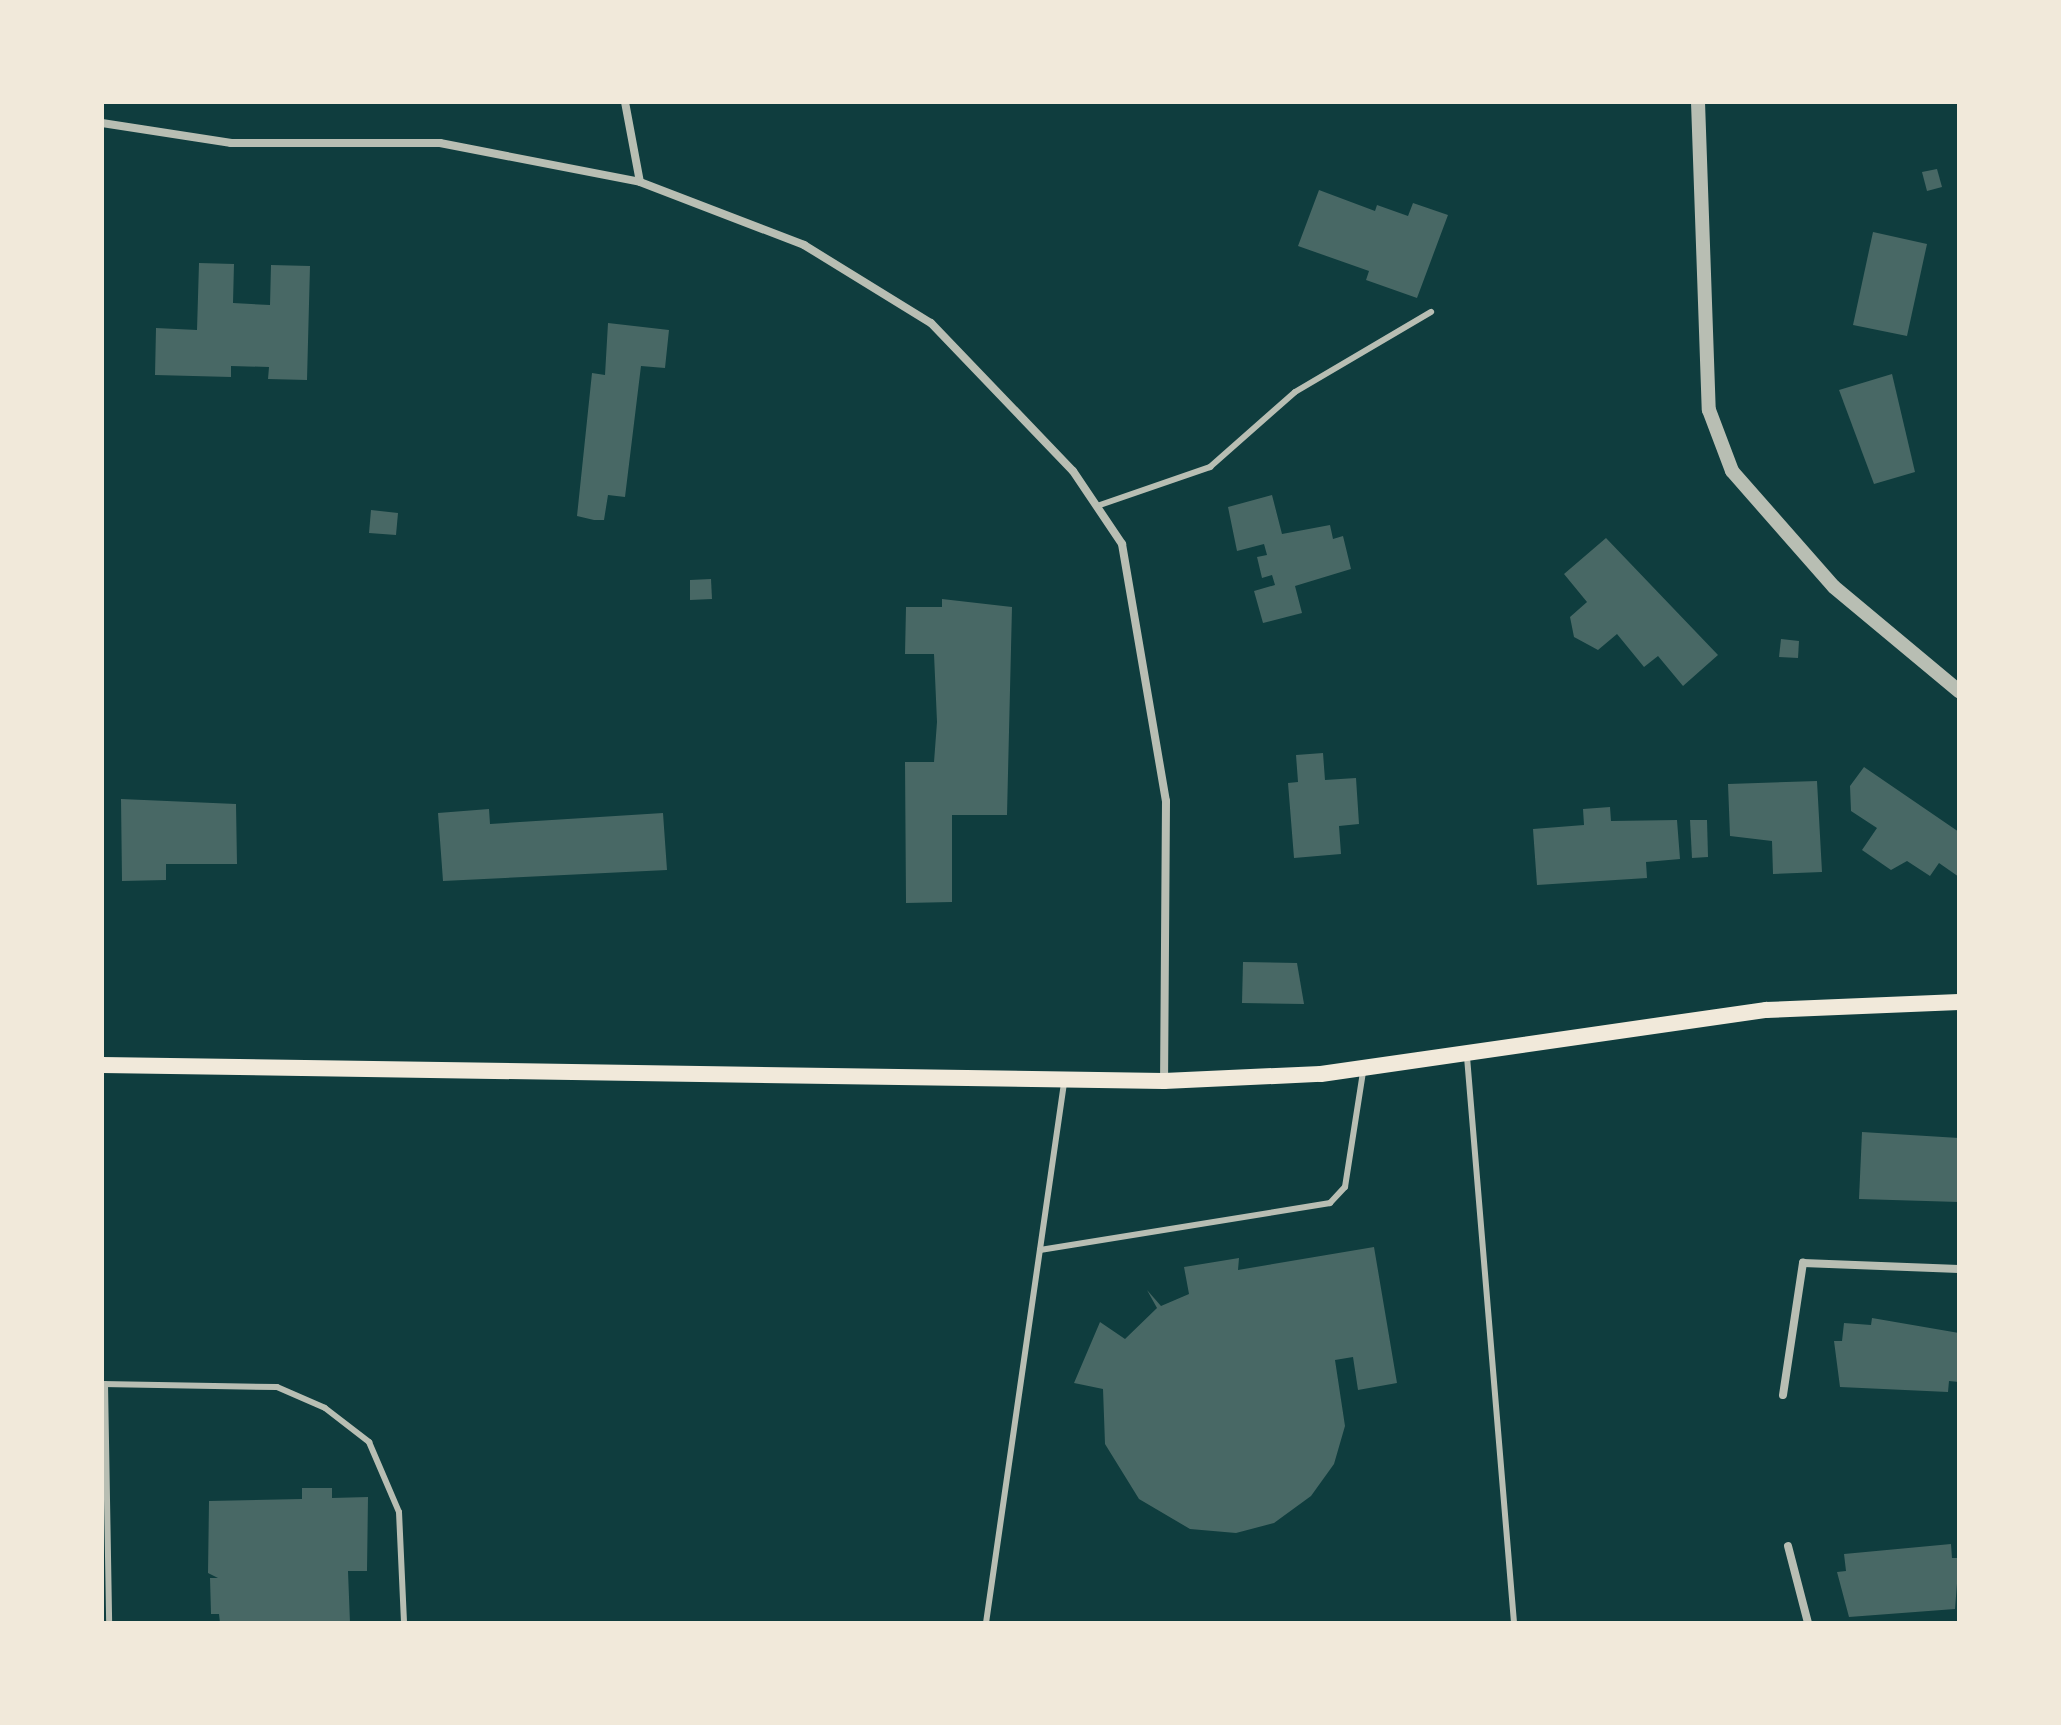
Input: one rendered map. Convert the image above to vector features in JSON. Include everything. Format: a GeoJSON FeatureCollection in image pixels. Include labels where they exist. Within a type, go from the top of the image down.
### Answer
{"type":"FeatureCollection","features":[{"type":"Feature","properties":{"kind":"main road"},"geometry":{"type":"LineString","coordinates":[[102,1065],[1164,1081],[1363,1068],[1766,1010],[1959,1002]]}},
{"type":"Feature","properties":{"kind":"street"},"geometry":{"type":"LineString","coordinates":[[625,102],[640,182]]}},
{"type":"Feature","properties":{"kind":"street"},"geometry":{"type":"LineString","coordinates":[[1698,102],[1709,410],[1732,471],[1834,587],[1959,691]]}},
{"type":"Feature","properties":{"kind":"street"},"geometry":{"type":"LineString","coordinates":[[102,123],[231,143],[440,143],[640,182],[804,245],[931,323],[1073,471],[1122,544],[1166,801],[1164,1081]]}},
{"type":"Feature","properties":{"kind":"street"},"geometry":{"type":"LineString","coordinates":[[1783,1395],[1803,1263],[1959,1269]]}},
{"type":"Feature","properties":{"kind":"street"},"geometry":{"type":"LineString","coordinates":[[1788,1546],[1808,1623]]}},
{"type":"Feature","properties":{"kind":"lane"},"geometry":{"type":"LineString","coordinates":[[1097,506],[1210,467],[1295,392],[1431,312]]}},
{"type":"Feature","properties":{"kind":"lane"},"geometry":{"type":"LineString","coordinates":[[1467,1053],[1514,1623]]}},
{"type":"Feature","properties":{"kind":"lane"},"geometry":{"type":"LineString","coordinates":[[1040,1250],[1330,1203],[1345,1187],[1363,1068]]}},
{"type":"Feature","properties":{"kind":"lane"},"geometry":{"type":"LineString","coordinates":[[986,1623],[1065,1079]]}},
{"type":"Feature","properties":{"kind":"lane"},"geometry":{"type":"LineString","coordinates":[[109,1623],[104,1384],[277,1387],[325,1408],[369,1442],[399,1512],[404,1623]]}},
{"type":"Feature","properties":{"kind":"building"},"geometry":{"type":"Polygon","coordinates":[[[1937,169],[1942,187],[1927,191],[1922,172],[1937,169]]]}},
{"type":"Feature","properties":{"kind":"building"},"geometry":{"type":"Polygon","coordinates":[[[1319,190],[1375,211],[1377,205],[1408,216],[1413,203],[1448,215],[1417,298],[1366,280],[1369,271],[1298,246],[1319,190]]]}},
{"type":"Feature","properties":{"kind":"building"},"geometry":{"type":"Polygon","coordinates":[[[1873,232],[1927,244],[1907,336],[1853,325],[1873,232]]]}},
{"type":"Feature","properties":{"kind":"building"},"geometry":{"type":"Polygon","coordinates":[[[199,263],[234,264],[233,303],[270,305],[271,265],[310,266],[307,380],[268,379],[269,367],[231,366],[231,377],[155,375],[156,328],[197,330],[199,263]]]}},
{"type":"Feature","properties":{"kind":"building"},"geometry":{"type":"Polygon","coordinates":[[[608,323],[669,330],[665,368],[641,366],[625,497],[608,495],[604,520],[594,520],[577,516],[592,373],[605,375],[608,323]]]}},
{"type":"Feature","properties":{"kind":"building"},"geometry":{"type":"Polygon","coordinates":[[[1892,374],[1915,472],[1874,484],[1839,390],[1892,374]]]}},
{"type":"Feature","properties":{"kind":"building"},"geometry":{"type":"Polygon","coordinates":[[[1272,495],[1282,534],[1330,525],[1333,539],[1343,536],[1351,569],[1295,586],[1302,613],[1263,623],[1254,591],[1275,585],[1272,575],[1262,578],[1257,557],[1267,555],[1264,544],[1237,551],[1228,507],[1272,495]]]}},
{"type":"Feature","properties":{"kind":"building"},"geometry":{"type":"Polygon","coordinates":[[[371,510],[398,513],[396,535],[369,533],[371,510]]]}},
{"type":"Feature","properties":{"kind":"building"},"geometry":{"type":"Polygon","coordinates":[[[1606,538],[1718,655],[1683,686],[1658,656],[1644,667],[1617,634],[1598,650],[1574,637],[1570,617],[1587,602],[1564,574],[1606,538]]]}},
{"type":"Feature","properties":{"kind":"building"},"geometry":{"type":"Polygon","coordinates":[[[711,579],[712,599],[690,600],[690,580],[711,579]]]}},
{"type":"Feature","properties":{"kind":"building"},"geometry":{"type":"Polygon","coordinates":[[[942,599],[1012,607],[1007,815],[952,815],[952,902],[906,903],[905,762],[934,762],[937,722],[934,654],[905,654],[906,607],[942,607],[942,599]]]}},
{"type":"Feature","properties":{"kind":"building"},"geometry":{"type":"Polygon","coordinates":[[[1781,639],[1799,641],[1798,658],[1779,657],[1781,639]]]}},
{"type":"Feature","properties":{"kind":"building"},"geometry":{"type":"Polygon","coordinates":[[[1323,753],[1325,780],[1356,778],[1359,824],[1339,826],[1341,854],[1294,858],[1288,783],[1298,782],[1296,755],[1323,753]]]}},
{"type":"Feature","properties":{"kind":"building"},"geometry":{"type":"Polygon","coordinates":[[[1864,767],[1959,832],[1959,877],[1939,863],[1930,876],[1907,861],[1891,870],[1862,850],[1877,828],[1851,811],[1850,786],[1864,767]]]}},
{"type":"Feature","properties":{"kind":"building"},"geometry":{"type":"Polygon","coordinates":[[[1817,781],[1822,872],[1773,874],[1772,841],[1730,836],[1728,784],[1817,781]]]}},
{"type":"Feature","properties":{"kind":"building"},"geometry":{"type":"Polygon","coordinates":[[[121,799],[236,804],[237,864],[166,864],[166,880],[122,881],[121,799]]]}},
{"type":"Feature","properties":{"kind":"building"},"geometry":{"type":"Polygon","coordinates":[[[1610,807],[1611,821],[1677,820],[1680,859],[1646,862],[1647,878],[1537,885],[1533,829],[1584,825],[1583,809],[1610,807]]]}},
{"type":"Feature","properties":{"kind":"building"},"geometry":{"type":"Polygon","coordinates":[[[489,809],[490,824],[663,813],[667,870],[443,881],[438,813],[489,809]]]}},
{"type":"Feature","properties":{"kind":"building"},"geometry":{"type":"Polygon","coordinates":[[[1690,820],[1707,820],[1708,857],[1692,858],[1690,820]]]}},
{"type":"Feature","properties":{"kind":"building"},"geometry":{"type":"Polygon","coordinates":[[[1243,962],[1297,963],[1304,1004],[1242,1003],[1243,962]]]}},
{"type":"Feature","properties":{"kind":"building"},"geometry":{"type":"Polygon","coordinates":[[[1862,1132],[1959,1138],[1959,1202],[1859,1199],[1862,1132]]]}},
{"type":"Feature","properties":{"kind":"building"},"geometry":{"type":"Polygon","coordinates":[[[1374,1247],[1397,1383],[1358,1390],[1353,1357],[1335,1360],[1345,1426],[1334,1464],[1311,1496],[1274,1523],[1236,1533],[1190,1529],[1139,1499],[1105,1444],[1103,1389],[1074,1383],[1100,1322],[1125,1339],[1157,1308],[1147,1290],[1161,1306],[1189,1294],[1184,1267],[1239,1258],[1238,1270],[1374,1247]]]}},
{"type":"Feature","properties":{"kind":"building"},"geometry":{"type":"Polygon","coordinates":[[[1872,1318],[1959,1333],[1959,1382],[1949,1381],[1948,1392],[1840,1387],[1834,1341],[1842,1341],[1844,1323],[1871,1325],[1872,1318]]]}},
{"type":"Feature","properties":{"kind":"building"},"geometry":{"type":"Polygon","coordinates":[[[302,1488],[332,1488],[332,1498],[368,1497],[367,1571],[348,1571],[350,1623],[220,1623],[219,1614],[211,1614],[210,1578],[218,1578],[208,1573],[209,1501],[302,1499],[302,1488]]]}},
{"type":"Feature","properties":{"kind":"building"},"geometry":{"type":"Polygon","coordinates":[[[1951,1544],[1952,1558],[1959,1558],[1955,1609],[1849,1617],[1837,1572],[1846,1571],[1844,1554],[1951,1544]]]}}]}
